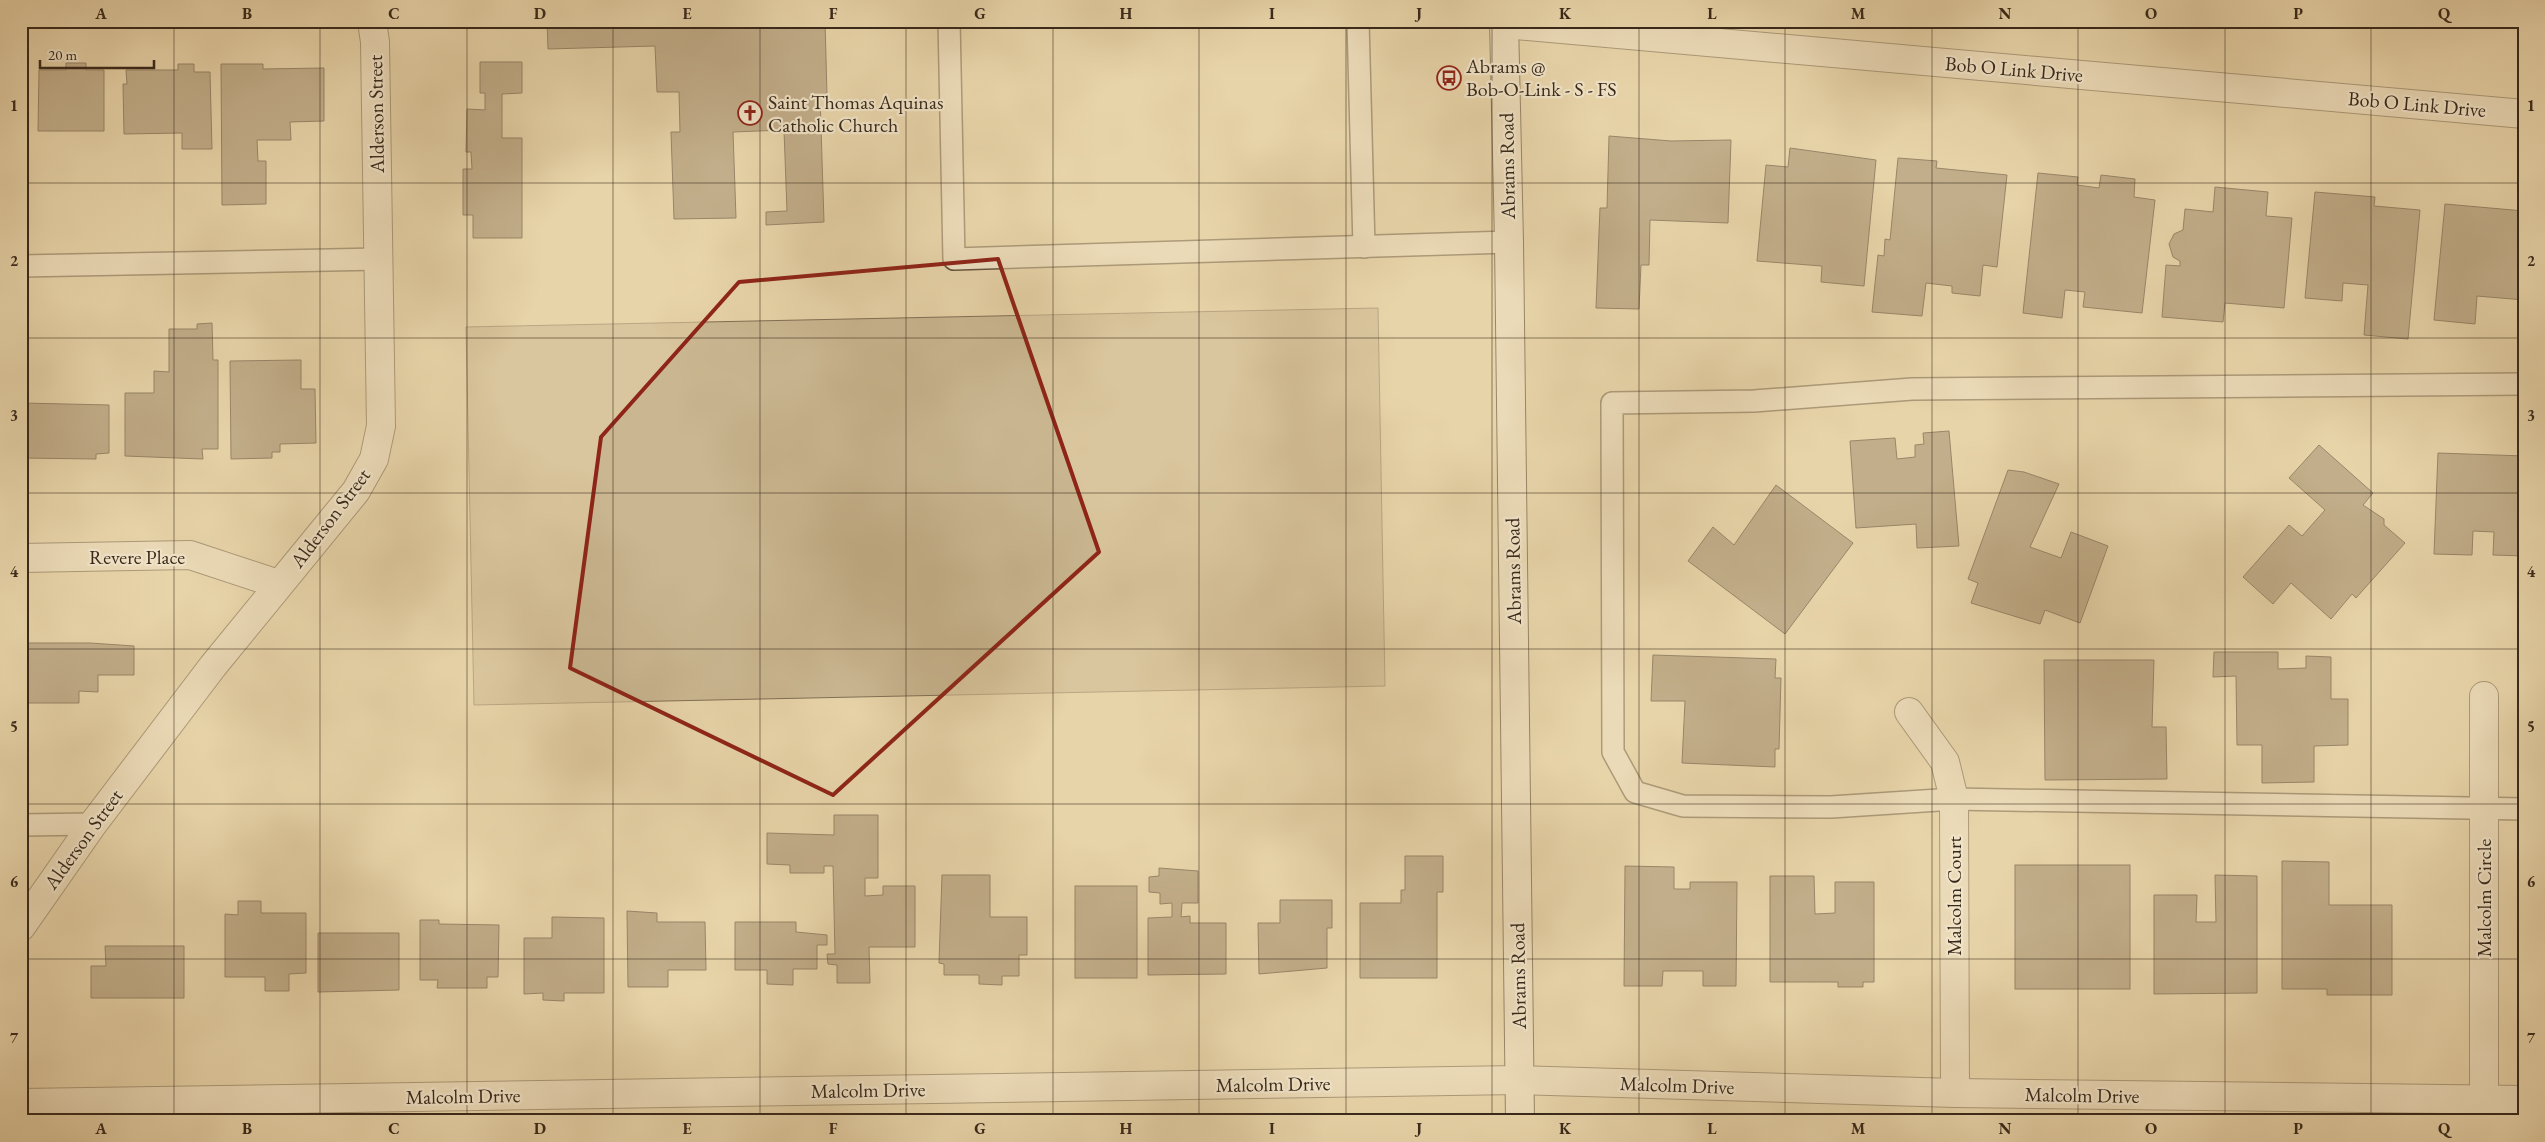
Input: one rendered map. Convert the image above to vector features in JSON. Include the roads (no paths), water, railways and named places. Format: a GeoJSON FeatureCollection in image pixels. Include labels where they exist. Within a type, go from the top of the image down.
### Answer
{"type":"FeatureCollection","features":[{"type":"Feature","properties":{"kind":"street","name":"Alderson Street"},"geometry":{"type":"LineString","coordinates":[[21,927],[93,824],[212,666],[356,491],[374,459],[381,426],[375,42],[372,21]]}},
{"type":"Feature","properties":{"kind":"street","name":"Bob O Link Drive"},"geometry":{"type":"LineString","coordinates":[[1504,23],[2524,114]]}},
{"type":"Feature","properties":{"kind":"street","name":"Abrams Road"},"geometry":{"type":"LineString","coordinates":[[1504,23],[1509,242],[1520,1121]]}},
{"type":"Feature","properties":{"kind":"street","name":"Revere Place"},"geometry":{"type":"LineString","coordinates":[[21,558],[190,555],[278,584]]}},
{"type":"Feature","properties":{"kind":"street","name":"Malcolm Circle"},"geometry":{"type":"LineString","coordinates":[[2484,696],[2484,1100]]}},
{"type":"Feature","properties":{"kind":"street","name":"Malcolm Court"},"geometry":{"type":"LineString","coordinates":[[1909,712],[1945,762],[1954,800],[1955,1093]]}},
{"type":"Feature","properties":{"kind":"street","name":"Malcolm Drive"},"geometry":{"type":"LineString","coordinates":[[21,1103],[1519,1080],[1955,1093],[2524,1100]]}},
{"type":"Feature","properties":{"kind":"lane"},"geometry":{"type":"LineString","coordinates":[[949,21],[954,259],[1509,242]]}},
{"type":"Feature","properties":{"kind":"lane"},"geometry":{"type":"LineString","coordinates":[[1358,21],[1364,246]]}},
{"type":"Feature","properties":{"kind":"lane"},"geometry":{"type":"LineString","coordinates":[[21,266],[379,259]]}},
{"type":"Feature","properties":{"kind":"lane"},"geometry":{"type":"LineString","coordinates":[[2524,384],[1912,389],[1754,401],[1612,403],[1613,752],[1635,792],[1683,806],[1831,807],[1954,800],[2524,809]]}},
{"type":"Feature","properties":{"kind":"lane"},"geometry":{"type":"LineString","coordinates":[[21,825],[93,824]]}},
{"type":"Feature","properties":{"kind":"place","name":"Abrams @ Bob-O-Link - S - FS"},"geometry":{"type":"Point","coordinates":[1449,78]}},
{"type":"Feature","properties":{"kind":"place","name":"Saint Thomas Aquinas Catholic Church"},"geometry":{"type":"Point","coordinates":[750,113]}}]}
